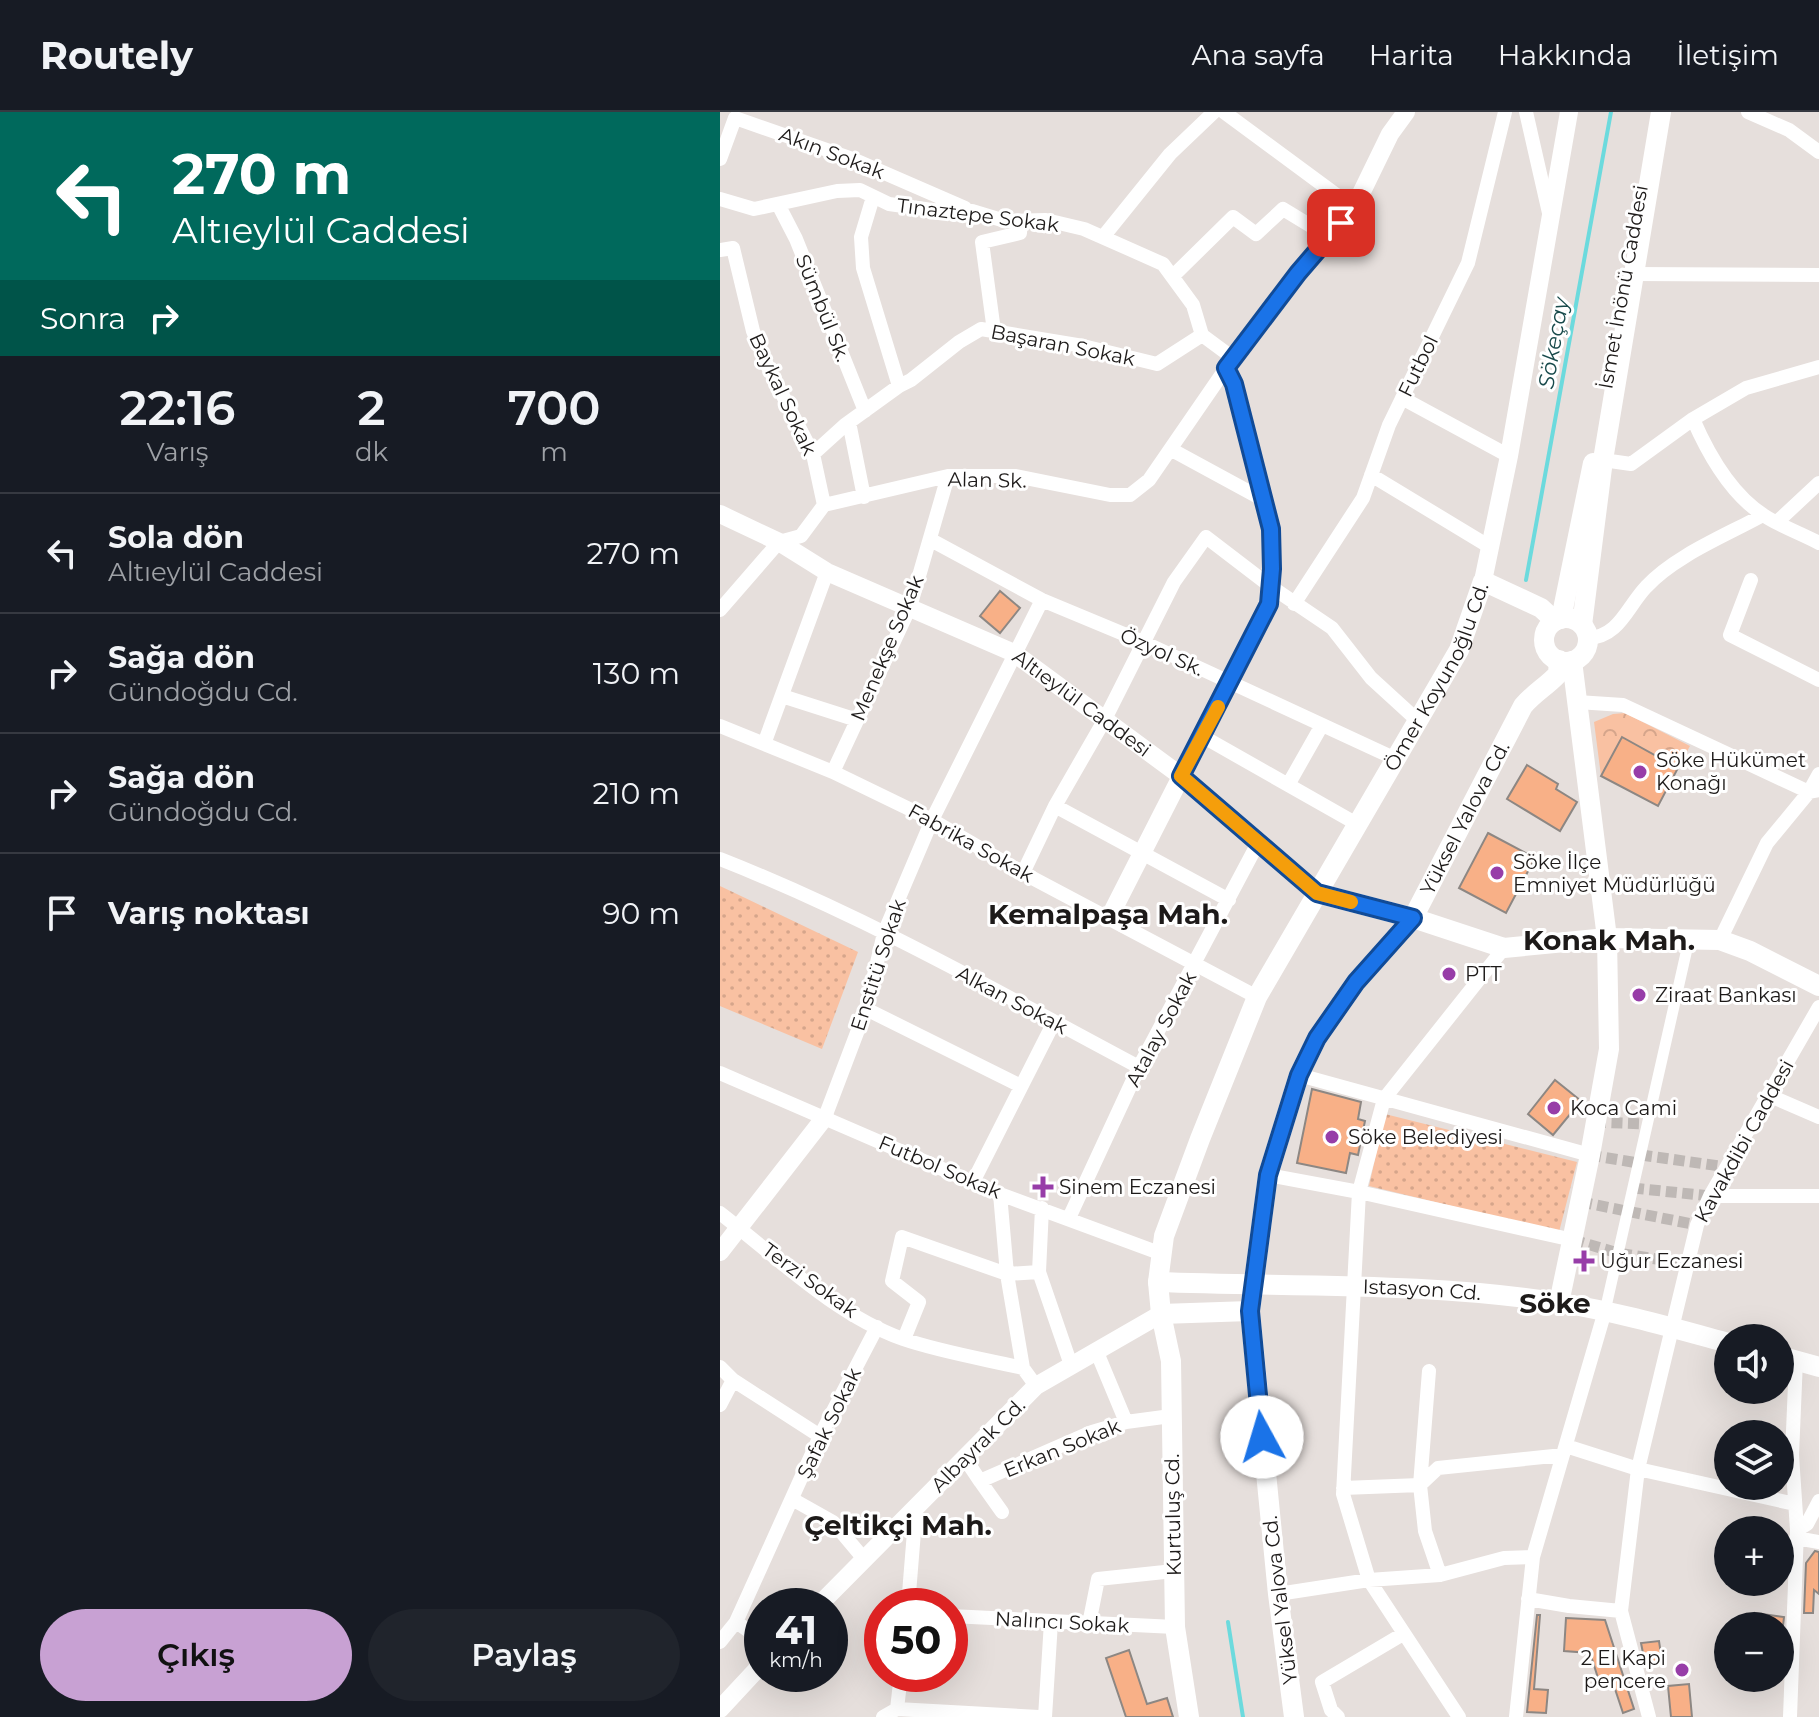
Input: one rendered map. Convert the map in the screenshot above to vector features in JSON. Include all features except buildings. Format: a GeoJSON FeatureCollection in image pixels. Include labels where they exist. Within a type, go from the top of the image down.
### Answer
{"type":"FeatureCollection","features":[{"type":"Feature","properties":{"kind":"main road","name":"İsmet İnönü Caddesi"},"geometry":{"type":"LineString","coordinates":[[1598,461],[1653,112]]}},
{"type":"Feature","properties":{"kind":"main road"},"geometry":{"type":"LineString","coordinates":[[1558,620],[1598,461],[1661,112]]}},
{"type":"Feature","properties":{"kind":"main road"},"geometry":{"type":"LineString","coordinates":[[1566,661],[1584,653],[1599,510],[1598,461]]}},
{"type":"Feature","properties":{"kind":"main road"},"geometry":{"type":"LineString","coordinates":[[1483,581],[1541,608],[1558,620]]}},
{"type":"Feature","properties":{"kind":"main road","name":"Ömer Koyunoğlu Cd."},"geometry":{"type":"LineString","coordinates":[[1257,997],[1459,650],[1483,581]]}},
{"type":"Feature","properties":{"kind":"main road"},"geometry":{"type":"LineString","coordinates":[[1559,1303],[1609,1049],[1607,938],[1577,702],[1566,661],[1549,652],[1545,639],[1550,626],[1558,620],[1572,619],[1585,632]]}},
{"type":"Feature","properties":{"kind":"main road","name":"Yüksel Yalova Cd."},"geometry":{"type":"LineString","coordinates":[[1294,1717],[1278,1594],[1250,1311],[1251,1285],[1268,1175],[1299,1075],[1317,1038],[1356,982],[1413,918],[1523,706],[1558,674],[1566,661]]}},
{"type":"Feature","properties":{"kind":"main road","name":"Altıeylül Caddesi"},"geometry":{"type":"LineString","coordinates":[[1317,893],[1413,918],[1504,948],[1607,938],[1720,940]]}},
{"type":"Feature","properties":{"kind":"main road"},"geometry":{"type":"LineString","coordinates":[[1720,940],[1750,951],[1819,986]]}},
{"type":"Feature","properties":{"kind":"main road","name":"Kurtuluş Cd."},"geometry":{"type":"LineString","coordinates":[[1189,1717],[1175,1627],[1171,1361],[1158,1282],[1164,1236],[1257,997]]}},
{"type":"Feature","properties":{"kind":"main road","name":"Istasyon Cd."},"geometry":{"type":"LineString","coordinates":[[1158,1282],[1471,1293],[1605,1311],[1714,1339]]}},
{"type":"Feature","properties":{"kind":"main road"},"geometry":{"type":"LineString","coordinates":[[1161,1314],[1250,1311]]}},
{"type":"Feature","properties":{"kind":"main road"},"geometry":{"type":"LineString","coordinates":[[1794,1360],[1819,1367]]}},
{"type":"Feature","properties":{"kind":"street"},"geometry":{"type":"LineString","coordinates":[[1103,237],[1170,154],[1214,112]]}},
{"type":"Feature","properties":{"kind":"street"},"geometry":{"type":"LineString","coordinates":[[1224,112],[1354,208]]}},
{"type":"Feature","properties":{"kind":"street","name":"Futbol"},"geometry":{"type":"LineString","coordinates":[[1294,604],[1363,498],[1389,425],[1468,263],[1505,112]]}},
{"type":"Feature","properties":{"kind":"street"},"geometry":{"type":"LineString","coordinates":[[1526,112],[1551,222]]}},
{"type":"Feature","properties":{"kind":"street","name":"Ömer Koyunoğlu Cd."},"geometry":{"type":"LineString","coordinates":[[1483,581],[1509,456],[1569,112]]}},
{"type":"Feature","properties":{"kind":"street"},"geometry":{"type":"LineString","coordinates":[[1748,112],[1789,130],[1819,152]]}},
{"type":"Feature","properties":{"kind":"street"},"geometry":{"type":"LineString","coordinates":[[1229,363],[1354,208],[1390,134],[1405,113]]}},
{"type":"Feature","properties":{"kind":"street","name":"Akın Sokak"},"geometry":{"type":"LineString","coordinates":[[720,159],[735,118],[850,158],[972,211]]}},
{"type":"Feature","properties":{"kind":"street","name":"Tınaztepe Sokak"},"geometry":{"type":"LineString","coordinates":[[720,199],[754,209],[837,191],[860,190],[889,204],[972,211],[1005,221],[1046,220],[1103,237],[1163,264],[1193,305],[1202,335]]}},
{"type":"Feature","properties":{"kind":"street"},"geometry":{"type":"LineString","coordinates":[[873,197],[861,237],[863,268],[899,386]]}},
{"type":"Feature","properties":{"kind":"street","name":"Sümbül Sk."},"geometry":{"type":"LineString","coordinates":[[779,206],[796,239],[865,411]]}},
{"type":"Feature","properties":{"kind":"street"},"geometry":{"type":"LineString","coordinates":[[1173,276],[1233,217],[1256,234],[1283,209],[1329,237]]}},
{"type":"Feature","properties":{"kind":"street"},"geometry":{"type":"LineString","coordinates":[[994,331],[982,242],[1020,233],[1021,221]]}},
{"type":"Feature","properties":{"kind":"street","name":"Baykal Sokak"},"geometry":{"type":"LineString","coordinates":[[720,250],[733,248],[753,331],[813,454],[824,505]]}},
{"type":"Feature","properties":{"kind":"street"},"geometry":{"type":"LineString","coordinates":[[1634,274],[1819,275]]}},
{"type":"Feature","properties":{"kind":"street","name":"Başaran Sokak"},"geometry":{"type":"LineString","coordinates":[[813,454],[849,422],[981,329],[1083,346],[1157,364],[1202,335]]}},
{"type":"Feature","properties":{"kind":"street"},"geometry":{"type":"LineString","coordinates":[[1109,918],[1269,604],[1271,529],[1264,500],[1229,363],[1202,335]]}},
{"type":"Feature","properties":{"kind":"street","name":"Alan Sk."},"geometry":{"type":"LineString","coordinates":[[824,505],[948,476],[1016,476],[1082,491],[1130,495],[1149,480],[1172,450],[1229,363]]}},
{"type":"Feature","properties":{"kind":"street"},"geometry":{"type":"LineString","coordinates":[[1598,461],[1631,464],[1693,419],[1746,388],[1819,367]]}},
{"type":"Feature","properties":{"kind":"street"},"geometry":{"type":"LineString","coordinates":[[1402,398],[1509,456]]}},
{"type":"Feature","properties":{"kind":"street"},"geometry":{"type":"LineString","coordinates":[[1693,419],[1707,453],[1752,507],[1819,543]]}},
{"type":"Feature","properties":{"kind":"street"},"geometry":{"type":"LineString","coordinates":[[849,422],[864,497]]}},
{"type":"Feature","properties":{"kind":"street"},"geometry":{"type":"LineString","coordinates":[[1172,450],[1264,500]]}},
{"type":"Feature","properties":{"kind":"street"},"geometry":{"type":"LineString","coordinates":[[1371,475],[1490,547]]}},
{"type":"Feature","properties":{"kind":"street","name":"Menekşe Sokak"},"geometry":{"type":"LineString","coordinates":[[833,772],[910,607],[948,476]]}},
{"type":"Feature","properties":{"kind":"street"},"geometry":{"type":"LineString","coordinates":[[1777,522],[1819,483]]}},
{"type":"Feature","properties":{"kind":"street"},"geometry":{"type":"LineString","coordinates":[[720,610],[779,542],[801,536],[824,505]]}},
{"type":"Feature","properties":{"kind":"street","name":"Altıeylül Caddesi"},"geometry":{"type":"LineString","coordinates":[[720,514],[779,542],[827,572],[1014,653],[1181,776],[1317,893]]}},
{"type":"Feature","properties":{"kind":"street"},"geometry":{"type":"LineString","coordinates":[[1585,632],[1601,638],[1610,632],[1647,586],[1684,558],[1763,515]]}},
{"type":"Feature","properties":{"kind":"street"},"geometry":{"type":"LineString","coordinates":[[1023,873],[1055,806],[1105,719],[1174,582],[1206,537],[1294,604],[1332,628],[1371,678],[1417,720]]}},
{"type":"Feature","properties":{"kind":"street","name":"Özyol Sk."},"geometry":{"type":"LineString","coordinates":[[931,540],[1042,600],[1143,642],[1396,759]]}},
{"type":"Feature","properties":{"kind":"street"},"geometry":{"type":"LineString","coordinates":[[764,744],[827,572]]}},
{"type":"Feature","properties":{"kind":"street"},"geometry":{"type":"LineString","coordinates":[[1751,580],[1730,635],[1819,680]]}},
{"type":"Feature","properties":{"kind":"street","name":"Enstitü Sokak"},"geometry":{"type":"LineString","coordinates":[[825,1117],[866,1009],[884,933],[932,820],[1042,600]]}},
{"type":"Feature","properties":{"kind":"street"},"geometry":{"type":"LineString","coordinates":[[782,696],[857,720]]}},
{"type":"Feature","properties":{"kind":"street"},"geometry":{"type":"LineString","coordinates":[[1577,702],[1623,705],[1814,791]]}},
{"type":"Feature","properties":{"kind":"street"},"geometry":{"type":"LineString","coordinates":[[1288,785],[1322,725]]}},
{"type":"Feature","properties":{"kind":"street","name":"Fabrika Sokak"},"geometry":{"type":"LineString","coordinates":[[720,726],[833,772],[932,820],[1023,873],[1257,997]]}},
{"type":"Feature","properties":{"kind":"street"},"geometry":{"type":"LineString","coordinates":[[1202,736],[1357,824]]}},
{"type":"Feature","properties":{"kind":"street"},"geometry":{"type":"LineString","coordinates":[[1720,940],[1767,843],[1814,791],[1819,774]]}},
{"type":"Feature","properties":{"kind":"street"},"geometry":{"type":"LineString","coordinates":[[1055,806],[1229,900]]}},
{"type":"Feature","properties":{"kind":"street","name":"Atalay Sokak"},"geometry":{"type":"LineString","coordinates":[[1069,1218],[1139,1067],[1258,843]]}},
{"type":"Feature","properties":{"kind":"street","name":"Alkan Sokak"},"geometry":{"type":"LineString","coordinates":[[720,859],[786,885],[884,933],[1139,1067]]}},
{"type":"Feature","properties":{"kind":"street"},"geometry":{"type":"LineString","coordinates":[[1516,1717],[1533,1557],[1605,1311],[1689,940]]}},
{"type":"Feature","properties":{"kind":"street"},"geometry":{"type":"LineString","coordinates":[[1459,1717],[1369,1580],[1343,1488],[1359,1192],[1384,1099],[1504,948]]}},
{"type":"Feature","properties":{"kind":"street","name":"Kavakdibi Caddesi"},"geometry":{"type":"LineString","coordinates":[[1621,1611],[1638,1469],[1697,1225],[1710,1196],[1819,1007]]}},
{"type":"Feature","properties":{"kind":"street"},"geometry":{"type":"LineString","coordinates":[[866,1009],[1021,1086]]}},
{"type":"Feature","properties":{"kind":"street"},"geometry":{"type":"LineString","coordinates":[[973,1182],[1054,1022]]}},
{"type":"Feature","properties":{"kind":"street","name":"Futbol Sokak"},"geometry":{"type":"LineString","coordinates":[[720,1073],[1000,1194],[1162,1254]]}},
{"type":"Feature","properties":{"kind":"street"},"geometry":{"type":"LineString","coordinates":[[1299,1075],[1590,1155]]}},
{"type":"Feature","properties":{"kind":"street"},"geometry":{"type":"LineString","coordinates":[[1768,1095],[1819,1117]]}},
{"type":"Feature","properties":{"kind":"street"},"geometry":{"type":"LineString","coordinates":[[720,1252],[825,1117]]}},
{"type":"Feature","properties":{"kind":"street"},"geometry":{"type":"LineString","coordinates":[[1268,1175],[1573,1240]]}},
{"type":"Feature","properties":{"kind":"street"},"geometry":{"type":"LineString","coordinates":[[1000,1194],[1007,1274],[1023,1368],[1036,1386]]}},
{"type":"Feature","properties":{"kind":"street"},"geometry":{"type":"LineString","coordinates":[[1710,1196],[1819,1196]]}},
{"type":"Feature","properties":{"kind":"street"},"geometry":{"type":"LineString","coordinates":[[1042,1208],[1039,1272],[1071,1365]]}},
{"type":"Feature","properties":{"kind":"street","name":"Terzi Sokak"},"geometry":{"type":"LineString","coordinates":[[720,1213],[823,1295],[877,1327],[904,1339],[1023,1368]]}},
{"type":"Feature","properties":{"kind":"street"},"geometry":{"type":"LineString","coordinates":[[904,1339],[919,1302],[892,1281],[902,1237],[1007,1274],[1039,1272]]}},
{"type":"Feature","properties":{"kind":"street","name":"Albayrak Cd."},"geometry":{"type":"LineString","coordinates":[[836,1588],[966,1460],[1036,1386],[1161,1314]]}},
{"type":"Feature","properties":{"kind":"street","name":"Şafak Sokak"},"geometry":{"type":"LineString","coordinates":[[720,1642],[736,1622],[820,1436],[877,1327]]}},
{"type":"Feature","properties":{"kind":"street"},"geometry":{"type":"LineString","coordinates":[[1096,1350],[1126,1422]]}},
{"type":"Feature","properties":{"kind":"street"},"geometry":{"type":"LineString","coordinates":[[720,1367],[733,1380],[820,1436]]}},
{"type":"Feature","properties":{"kind":"street"},"geometry":{"type":"LineString","coordinates":[[1429,1371],[1420,1485],[1425,1531],[1440,1575]]}},
{"type":"Feature","properties":{"kind":"street"},"geometry":{"type":"LineString","coordinates":[[720,1405],[733,1380]]}},
{"type":"Feature","properties":{"kind":"street"},"geometry":{"type":"LineString","coordinates":[[1790,1404],[1796,1534],[1790,1717]]}},
{"type":"Feature","properties":{"kind":"street","name":"Erkan Sokak"},"geometry":{"type":"LineString","coordinates":[[966,1460],[980,1481],[1092,1432],[1126,1422],[1171,1416]]}},
{"type":"Feature","properties":{"kind":"street"},"geometry":{"type":"LineString","coordinates":[[1343,1488],[1420,1485],[1438,1468],[1564,1451],[1795,1504]]}},
{"type":"Feature","properties":{"kind":"street"},"geometry":{"type":"LineString","coordinates":[[980,1481],[1002,1512]]}},
{"type":"Feature","properties":{"kind":"street"},"geometry":{"type":"LineString","coordinates":[[792,1499],[833,1522],[864,1559]]}},
{"type":"Feature","properties":{"kind":"street"},"geometry":{"type":"LineString","coordinates":[[1796,1534],[1807,1524],[1819,1501]]}},
{"type":"Feature","properties":{"kind":"street"},"geometry":{"type":"LineString","coordinates":[[909,1588],[916,1507]]}},
{"type":"Feature","properties":{"kind":"street"},"geometry":{"type":"LineString","coordinates":[[1796,1534],[1819,1542]]}},
{"type":"Feature","properties":{"kind":"street"},"geometry":{"type":"LineString","coordinates":[[1278,1594],[1369,1580],[1440,1575],[1504,1558],[1533,1557]]}},
{"type":"Feature","properties":{"kind":"street"},"geometry":{"type":"LineString","coordinates":[[1089,1624],[1098,1579],[1174,1571]]}},
{"type":"Feature","properties":{"kind":"street"},"geometry":{"type":"LineString","coordinates":[[1528,1599],[1621,1611],[1649,1717]]}},
{"type":"Feature","properties":{"kind":"street","name":"Nalıncı Sokak"},"geometry":{"type":"LineString","coordinates":[[968,1617],[1175,1627]]}},
{"type":"Feature","properties":{"kind":"street"},"geometry":{"type":"LineString","coordinates":[[736,1622],[744,1628]]}},
{"type":"Feature","properties":{"kind":"street"},"geometry":{"type":"LineString","coordinates":[[1045,1717],[1051,1622]]}},
{"type":"Feature","properties":{"kind":"street"},"geometry":{"type":"LineString","coordinates":[[1338,1717],[1331,1710],[1322,1682],[1403,1634]]}},
{"type":"Feature","properties":{"kind":"street"},"geometry":{"type":"LineString","coordinates":[[721,1704],[744,1682]]}},
{"type":"Feature","properties":{"kind":"street"},"geometry":{"type":"LineString","coordinates":[[899,1713],[900,1692]]}},
{"type":"Feature","properties":{"kind":"street"},"geometry":{"type":"LineString","coordinates":[[883,1717],[899,1713],[1039,1717]]}},
{"type":"Feature","properties":{"kind":"green space"},"geometry":{"type":"Polygon","coordinates":[[[1625,713],[1690,746],[1678,768],[1622,737],[1601,776],[1594,722],[1625,713]]]}},
{"type":"Feature","properties":{"kind":"green space"},"geometry":{"type":"Polygon","coordinates":[[[720,886],[858,952],[822,1049],[720,1006],[720,886]]]}},
{"type":"Feature","properties":{"kind":"green space"},"geometry":{"type":"Polygon","coordinates":[[[1385,1114],[1577,1162],[1559,1232],[1369,1186],[1385,1114]]]}},
{"type":"Feature","properties":{"kind":"waterway","name":"Sökeçay"},"geometry":{"type":"LineString","coordinates":[[1526,580],[1611,112]]}},
{"type":"Feature","properties":{"kind":"waterway","name":"Sökeçay"},"geometry":{"type":"LineString","coordinates":[[1228,1622],[1243,1717]]}},
{"type":"Feature","properties":{"kind":"tunnel"},"geometry":{"type":"LineString","coordinates":[[1595,1122],[1647,1124]]}},
{"type":"Feature","properties":{"kind":"tunnel"},"geometry":{"type":"LineString","coordinates":[[1590,1155],[1638,1163]]}},
{"type":"Feature","properties":{"kind":"tunnel"},"geometry":{"type":"LineString","coordinates":[[1641,1155],[1727,1167]]}},
{"type":"Feature","properties":{"kind":"tunnel"},"geometry":{"type":"LineString","coordinates":[[1633,1188],[1710,1196]]}},
{"type":"Feature","properties":{"kind":"tunnel"},"geometry":{"type":"LineString","coordinates":[[1581,1202],[1697,1225]]}},
{"type":"Feature","properties":{"kind":"tunnel"},"geometry":{"type":"LineString","coordinates":[[1573,1240],[1618,1253],[1688,1264]]}},
{"type":"Feature","properties":{"kind":"slow traffic"},"geometry":{"type":"LineString","coordinates":[[1218,707],[1181,776],[1317,893],[1351,902]]}},
{"type":"Feature","properties":{"kind":"place","name":"Söke Hükümet Konağı"},"geometry":{"type":"Point","coordinates":[1640,772]}},
{"type":"Feature","properties":{"kind":"place","name":"Söke İlçe Emniyet Müdürlüğü"},"geometry":{"type":"Point","coordinates":[1497,873]}},
{"type":"Feature","properties":{"kind":"place","name":"PTT"},"geometry":{"type":"Point","coordinates":[1449,974]}},
{"type":"Feature","properties":{"kind":"place","name":"Ziraat Bankası"},"geometry":{"type":"Point","coordinates":[1639,995]}},
{"type":"Feature","properties":{"kind":"place","name":"Koca Cami"},"geometry":{"type":"Point","coordinates":[1554,1108]}},
{"type":"Feature","properties":{"kind":"place","name":"Söke Belediyesi"},"geometry":{"type":"Point","coordinates":[1332,1137]}},
{"type":"Feature","properties":{"kind":"place","name":"Sinem Eczanesi"},"geometry":{"type":"Point","coordinates":[1043,1187]}},
{"type":"Feature","properties":{"kind":"place","name":"Uğur Eczanesi"},"geometry":{"type":"Point","coordinates":[1584,1261]}},
{"type":"Feature","properties":{"kind":"place","name":"2 El Kapi pencere"},"geometry":{"type":"Point","coordinates":[1682,1670]}},
{"type":"Feature","properties":{"kind":"district","name":"Kemalpaşa Mah."},"geometry":{"type":"Point","coordinates":[1108,914]}},
{"type":"Feature","properties":{"kind":"district","name":"Konak Mah."},"geometry":{"type":"Point","coordinates":[1609,940]}},
{"type":"Feature","properties":{"kind":"district","name":"Söke"},"geometry":{"type":"Point","coordinates":[1555,1303]}},
{"type":"Feature","properties":{"kind":"district","name":"Çeltikçi Mah."},"geometry":{"type":"Point","coordinates":[898,1525]}},
{"type":"Feature","properties":{"kind":"route"},"geometry":{"type":"LineString","coordinates":[[1262,1437],[1250,1311],[1251,1285],[1268,1175],[1299,1075],[1317,1038],[1356,982],[1413,918],[1317,893],[1181,776],[1269,604],[1271,529],[1234,384],[1226,368],[1298,273],[1341,223]]}}]}
